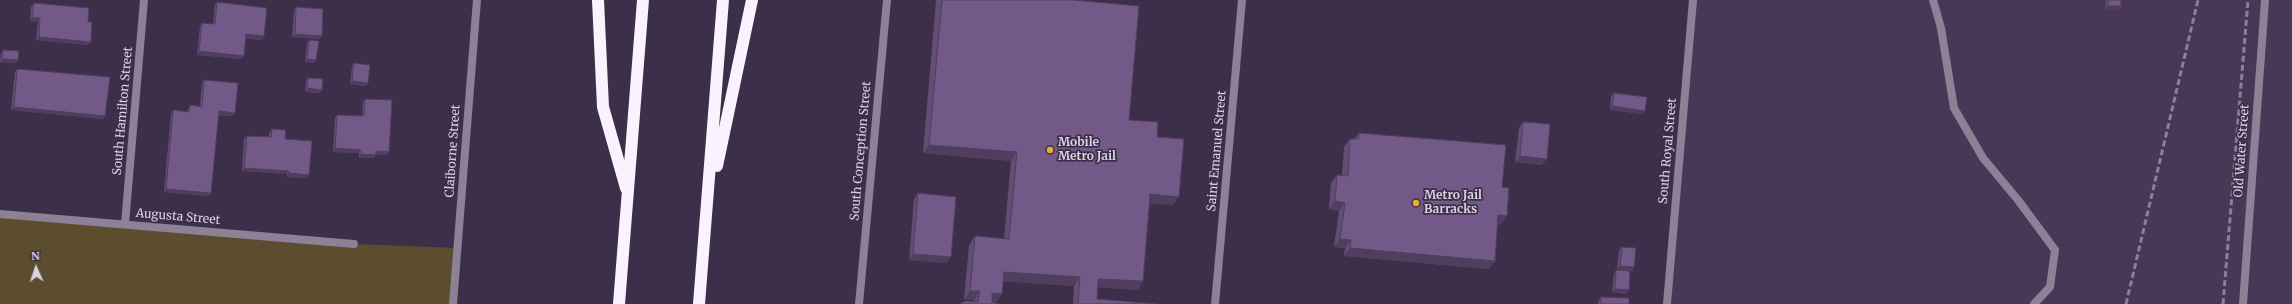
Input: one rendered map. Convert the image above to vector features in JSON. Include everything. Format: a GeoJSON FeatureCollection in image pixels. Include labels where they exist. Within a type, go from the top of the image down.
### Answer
{"type":"FeatureCollection","features":[{"type":"Feature","properties":{"kind":"highway"},"geometry":{"type":"LineString","coordinates":[[598,0],[603,107],[628,196]]}},
{"type":"Feature","properties":{"kind":"highway"},"geometry":{"type":"LineString","coordinates":[[619,304],[643,0]]}},
{"type":"Feature","properties":{"kind":"highway"},"geometry":{"type":"LineString","coordinates":[[699,304],[724,0]]}},
{"type":"Feature","properties":{"kind":"highway"},"geometry":{"type":"LineString","coordinates":[[707,215],[752,0]]}},
{"type":"Feature","properties":{"kind":"street","name":"South Hamilton Street"},"geometry":{"type":"LineString","coordinates":[[125,224],[144,0]]}},
{"type":"Feature","properties":{"kind":"street","name":"Claiborne Street"},"geometry":{"type":"LineString","coordinates":[[453,304],[477,0]]}},
{"type":"Feature","properties":{"kind":"street","name":"South Conception Street"},"geometry":{"type":"LineString","coordinates":[[860,304],[887,0]]}},
{"type":"Feature","properties":{"kind":"street","name":"Saint Emanuel Street"},"geometry":{"type":"LineString","coordinates":[[1215,304],[1242,0]]}},
{"type":"Feature","properties":{"kind":"street","name":"South Royal Street"},"geometry":{"type":"LineString","coordinates":[[1667,304],[1693,0]]}},
{"type":"Feature","properties":{"kind":"street"},"geometry":{"type":"LineString","coordinates":[[1932,0],[1941,28],[1954,108],[1983,158],[2018,200],[2055,250],[2050,287],[2034,304]]}},
{"type":"Feature","properties":{"kind":"street","name":"Old Water Street"},"geometry":{"type":"LineString","coordinates":[[2243,304],[2265,0]]}},
{"type":"Feature","properties":{"kind":"street","name":"Augusta Street"},"geometry":{"type":"LineString","coordinates":[[0,214],[354,244]]}},
{"type":"Feature","properties":{"kind":"shaded area"},"geometry":{"type":"Polygon","coordinates":[[[1693,0],[2292,0],[2292,304],[1667,304],[1693,0]]]}},
{"type":"Feature","properties":{"kind":"shaded area"},"geometry":{"type":"Polygon","coordinates":[[[0,214],[354,244],[458,248],[453,304],[0,304],[0,214]]]}},
{"type":"Feature","properties":{"kind":"building","name":"Mobile Metro Jail"},"geometry":{"type":"Polygon","coordinates":[[[942,0],[1074,0],[1139,6],[1129,120],[1158,122],[1157,137],[1184,139],[1179,197],[1150,194],[1143,281],[1098,279],[1097,299],[1157,304],[1078,304],[1080,277],[1004,272],[1002,294],[992,293],[992,302],[1000,304],[959,304],[966,301],[978,302],[980,291],[970,291],[975,236],[1009,239],[1017,152],[929,145],[942,0]]]}},
{"type":"Feature","properties":{"kind":"building"},"geometry":{"type":"Polygon","coordinates":[[[2108,0],[2121,0],[2121,6],[2108,6],[2108,0]]]}},
{"type":"Feature","properties":{"kind":"building"},"geometry":{"type":"Polygon","coordinates":[[[217,2],[267,8],[264,36],[246,34],[244,56],[199,51],[202,23],[215,24],[217,2]]]}},
{"type":"Feature","properties":{"kind":"building"},"geometry":{"type":"Polygon","coordinates":[[[34,3],[89,8],[88,22],[92,22],[91,42],[39,37],[40,18],[32,18],[34,3]]]}},
{"type":"Feature","properties":{"kind":"building"},"geometry":{"type":"Polygon","coordinates":[[[296,7],[323,9],[322,36],[295,34],[296,7]]]}},
{"type":"Feature","properties":{"kind":"building"},"geometry":{"type":"Polygon","coordinates":[[[309,40],[319,41],[316,60],[307,59],[309,40]]]}},
{"type":"Feature","properties":{"kind":"building"},"geometry":{"type":"Polygon","coordinates":[[[3,50],[19,51],[18,60],[3,59],[3,50]]]}},
{"type":"Feature","properties":{"kind":"building"},"geometry":{"type":"Polygon","coordinates":[[[354,63],[370,65],[368,83],[352,81],[354,63]]]}},
{"type":"Feature","properties":{"kind":"building"},"geometry":{"type":"Polygon","coordinates":[[[17,69],[110,77],[105,116],[14,107],[17,69]]]}},
{"type":"Feature","properties":{"kind":"building"},"geometry":{"type":"Polygon","coordinates":[[[308,78],[323,79],[322,90],[307,88],[308,78]]]}},
{"type":"Feature","properties":{"kind":"building"},"geometry":{"type":"Polygon","coordinates":[[[204,80],[238,83],[235,113],[219,111],[211,193],[166,189],[173,110],[189,112],[190,105],[202,107],[204,80]]]}},
{"type":"Feature","properties":{"kind":"building"},"geometry":{"type":"Polygon","coordinates":[[[1614,93],[1647,97],[1645,111],[1612,106],[1614,93]]]}},
{"type":"Feature","properties":{"kind":"building"},"geometry":{"type":"Polygon","coordinates":[[[365,99],[392,100],[389,152],[376,151],[376,155],[361,154],[361,150],[335,148],[337,115],[364,116],[365,99]]]}},
{"type":"Feature","properties":{"kind":"building"},"geometry":{"type":"Polygon","coordinates":[[[1523,122],[1550,124],[1547,159],[1520,156],[1523,122]]]}},
{"type":"Feature","properties":{"kind":"building"},"geometry":{"type":"Polygon","coordinates":[[[272,129],[286,130],[285,139],[312,141],[309,175],[289,173],[289,171],[244,168],[247,136],[271,137],[272,129]]]}},
{"type":"Feature","properties":{"kind":"building","name":"Metro Jail Barracks"},"geometry":{"type":"Polygon","coordinates":[[[1359,133],[1506,145],[1502,187],[1509,188],[1507,216],[1498,215],[1495,261],[1350,248],[1351,240],[1340,239],[1345,203],[1335,201],[1337,175],[1348,176],[1350,139],[1358,139],[1359,133]]]}},
{"type":"Feature","properties":{"kind":"building"},"geometry":{"type":"Polygon","coordinates":[[[918,193],[956,197],[951,257],[913,254],[918,193]]]}},
{"type":"Feature","properties":{"kind":"building"},"geometry":{"type":"Polygon","coordinates":[[[1622,247],[1636,248],[1634,267],[1620,266],[1622,247]]]}},
{"type":"Feature","properties":{"kind":"building"},"geometry":{"type":"Polygon","coordinates":[[[1616,270],[1630,271],[1629,290],[1615,289],[1616,270]]]}},
{"type":"Feature","properties":{"kind":"building"},"geometry":{"type":"Polygon","coordinates":[[[1601,297],[1629,298],[1629,304],[1601,304],[1601,297]]]}},
{"type":"Feature","properties":{"kind":"railway"},"geometry":{"type":"LineString","coordinates":[[2126,304],[2198,0]]}},
{"type":"Feature","properties":{"kind":"railway"},"geometry":{"type":"LineString","coordinates":[[2223,304],[2248,0]]}},
{"type":"Feature","properties":{"kind":"place","name":"Mobile Metro Jail"},"geometry":{"type":"Point","coordinates":[1050,150]}},
{"type":"Feature","properties":{"kind":"place","name":"Metro Jail Barracks"},"geometry":{"type":"Point","coordinates":[1416,203]}}]}
